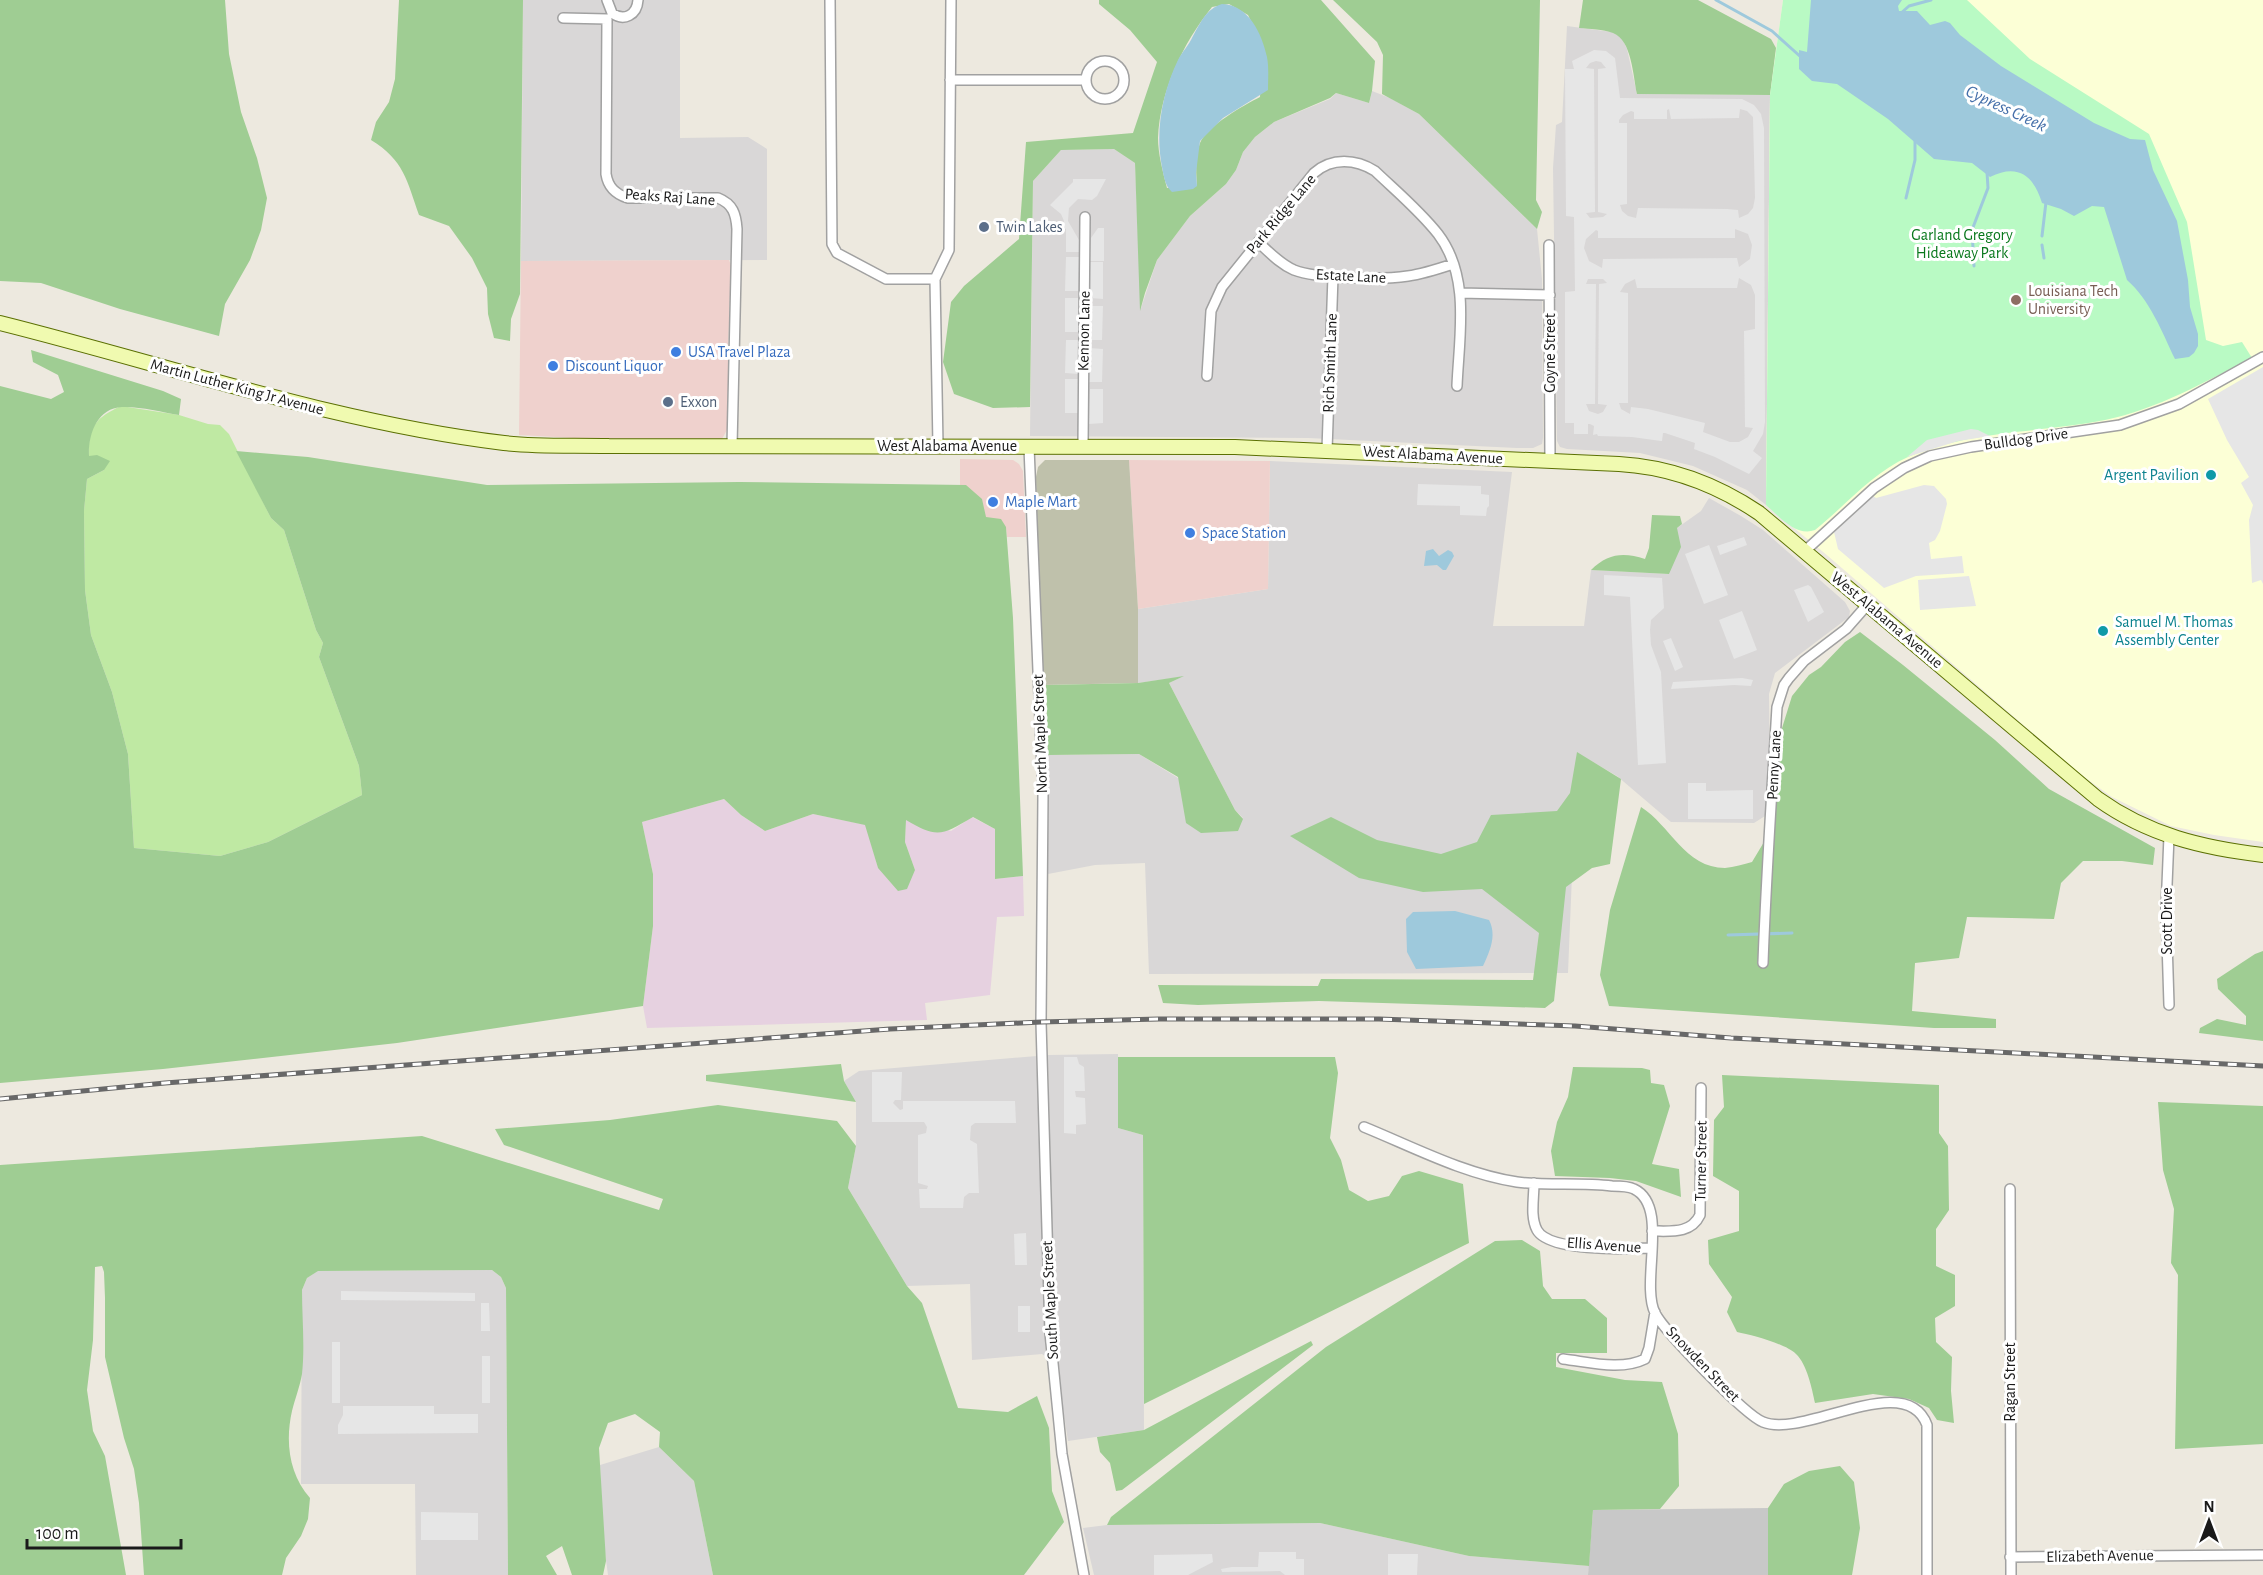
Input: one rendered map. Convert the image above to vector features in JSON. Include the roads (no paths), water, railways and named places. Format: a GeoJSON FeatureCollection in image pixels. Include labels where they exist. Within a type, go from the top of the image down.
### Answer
{"type":"FeatureCollection","features":[{"type":"Feature","properties":{"kind":"main road","name":"Martin Luther King Jr Avenue"},"geometry":{"type":"LineString","coordinates":[[0,323],[303,406],[412,430],[476,439]]}},
{"type":"Feature","properties":{"kind":"main road","name":"West Alabama Avenue"},"geometry":{"type":"LineString","coordinates":[[476,439],[507,444],[609,446],[1234,447],[1636,465],[1671,471],[1694,479],[1745,504],[1806,550],[2098,799],[2134,823],[2169,836],[2218,849],[2263,855]]}},
{"type":"Feature","properties":{"kind":"street"},"geometry":{"type":"LineString","coordinates":[[607,0],[609,16]]}},
{"type":"Feature","properties":{"kind":"street"},"geometry":{"type":"LineString","coordinates":[[563,18],[631,15],[637,8],[638,0]]}},
{"type":"Feature","properties":{"kind":"street"},"geometry":{"type":"LineString","coordinates":[[830,0],[832,244],[837,253],[886,279],[935,279]]}},
{"type":"Feature","properties":{"kind":"street"},"geometry":{"type":"LineString","coordinates":[[938,446],[935,279],[949,250],[951,0]]}},
{"type":"Feature","properties":{"kind":"street","name":"Peaks Raj Lane"},"geometry":{"type":"LineString","coordinates":[[609,16],[606,174],[610,186],[618,194],[628,198],[714,197],[728,203],[735,213],[737,230],[732,446]]}},
{"type":"Feature","properties":{"kind":"street"},"geometry":{"type":"LineString","coordinates":[[1107,61],[1119,66],[1124,78],[1121,91],[1105,99],[1089,92],[1086,80],[1089,68],[1094,64],[1107,61]]}},
{"type":"Feature","properties":{"kind":"street"},"geometry":{"type":"LineString","coordinates":[[950,80],[1086,80]]}},
{"type":"Feature","properties":{"kind":"street","name":"Park Ridge Lane"},"geometry":{"type":"LineString","coordinates":[[1207,376],[1211,311],[1222,287],[1321,167],[1330,163],[1354,162],[1366,165],[1375,171],[1431,226],[1439,236],[1453,264],[1460,293],[1457,386]]}},
{"type":"Feature","properties":{"kind":"street","name":"Kennon Lane"},"geometry":{"type":"LineString","coordinates":[[1083,446],[1085,216]]}},
{"type":"Feature","properties":{"kind":"street","name":"Estate Lane"},"geometry":{"type":"LineString","coordinates":[[1257,242],[1277,260],[1296,271],[1333,276],[1398,278],[1453,264]]}},
{"type":"Feature","properties":{"kind":"street","name":"Goyne Street"},"geometry":{"type":"LineString","coordinates":[[1549,245],[1550,461]]}},
{"type":"Feature","properties":{"kind":"street","name":"Rich Smith Lane"},"geometry":{"type":"LineString","coordinates":[[1327,450],[1333,276]]}},
{"type":"Feature","properties":{"kind":"street"},"geometry":{"type":"LineString","coordinates":[[1460,293],[1550,295]]}},
{"type":"Feature","properties":{"kind":"street","name":"Bulldog Drive"},"geometry":{"type":"LineString","coordinates":[[1806,550],[1874,488],[1904,468],[1930,456],[1971,447],[2120,425],[2179,404],[2263,357]]}},
{"type":"Feature","properties":{"kind":"street","name":"North Maple Street"},"geometry":{"type":"LineString","coordinates":[[1029,447],[1043,795],[1041,1022]]}},
{"type":"Feature","properties":{"kind":"street","name":"Penny Lane"},"geometry":{"type":"LineString","coordinates":[[1763,963],[1768,836],[1772,811],[1777,707],[1780,696],[1784,685],[1797,668],[1846,629],[1868,604]]}},
{"type":"Feature","properties":{"kind":"street","name":"Scott Drive"},"geometry":{"type":"LineString","coordinates":[[2169,836],[2166,909],[2169,1005]]}},
{"type":"Feature","properties":{"kind":"street","name":"South Maple Street"},"geometry":{"type":"LineString","coordinates":[[1041,1022],[1050,1333],[1062,1454],[1084,1575]]}},
{"type":"Feature","properties":{"kind":"street","name":"Turner Street"},"geometry":{"type":"LineString","coordinates":[[1652,1232],[1686,1228],[1696,1223],[1701,1215],[1701,1088]]}},
{"type":"Feature","properties":{"kind":"street","name":"Snowden Street"},"geometry":{"type":"LineString","coordinates":[[1364,1127],[1438,1158],[1480,1173],[1517,1182],[1595,1184],[1634,1189],[1648,1201],[1652,1214],[1651,1291],[1655,1312],[1685,1350],[1748,1411],[1763,1422],[1783,1424],[1804,1421],[1868,1404],[1894,1402],[1913,1407],[1923,1415],[1927,1425],[1927,1575]]}},
{"type":"Feature","properties":{"kind":"street","name":"Ellis Avenue"},"geometry":{"type":"LineString","coordinates":[[1534,1183],[1534,1222],[1538,1232],[1548,1240],[1586,1247],[1651,1248]]}},
{"type":"Feature","properties":{"kind":"street","name":"Ragan Street"},"geometry":{"type":"LineString","coordinates":[[2010,1189],[2011,1575]]}},
{"type":"Feature","properties":{"kind":"street"},"geometry":{"type":"LineString","coordinates":[[1563,1359],[1615,1365],[1635,1364],[1645,1359],[1655,1312]]}},
{"type":"Feature","properties":{"kind":"street","name":"Elizabeth Avenue"},"geometry":{"type":"LineString","coordinates":[[2010,1557],[2263,1556]]}},
{"type":"Feature","properties":{"kind":"water"},"geometry":{"type":"Polygon","coordinates":[[[1811,0],[1902,0],[1898,6],[1899,11],[1917,11],[1930,25],[1945,21],[1950,23],[1960,35],[2001,66],[2094,123],[2130,139],[2145,140],[2153,170],[2177,221],[2188,280],[2190,307],[2198,334],[2198,346],[2194,353],[2189,357],[2175,359],[2149,307],[2127,280],[2104,207],[2092,206],[2074,216],[2042,203],[2029,179],[2017,172],[2009,171],[1990,177],[1972,163],[1934,159],[1888,119],[1837,84],[1812,81],[1799,69],[1799,50],[1807,52],[1811,0]]]}},
{"type":"Feature","properties":{"kind":"water"},"geometry":{"type":"Polygon","coordinates":[[[1222,4],[1240,9],[1258,30],[1267,57],[1268,90],[1223,118],[1200,141],[1196,173],[1197,186],[1193,189],[1172,192],[1165,181],[1160,154],[1160,126],[1164,99],[1178,60],[1201,21],[1212,9],[1222,4]]]}},
{"type":"Feature","properties":{"kind":"water"},"geometry":{"type":"Polygon","coordinates":[[[1433,549],[1439,556],[1448,550],[1452,552],[1454,556],[1446,570],[1437,565],[1424,566],[1426,551],[1433,549]]]}},
{"type":"Feature","properties":{"kind":"water"},"geometry":{"type":"Polygon","coordinates":[[[1455,911],[1489,920],[1492,937],[1483,966],[1416,969],[1407,952],[1406,919],[1413,912],[1455,911]]]}},
{"type":"Feature","properties":{"kind":"waterway","name":"Cypress Creek"},"geometry":{"type":"LineString","coordinates":[[1716,0],[1772,31],[1802,58]]}},
{"type":"Feature","properties":{"kind":"waterway"},"geometry":{"type":"LineString","coordinates":[[1900,14],[1909,6],[1931,0]]}},
{"type":"Feature","properties":{"kind":"waterway"},"geometry":{"type":"LineString","coordinates":[[1906,198],[1915,160],[1915,138]]}},
{"type":"Feature","properties":{"kind":"waterway"},"geometry":{"type":"LineString","coordinates":[[1974,266],[1972,230],[1988,188],[1987,172]]}},
{"type":"Feature","properties":{"kind":"waterway"},"geometry":{"type":"LineString","coordinates":[[2042,236],[2046,202]]}},
{"type":"Feature","properties":{"kind":"waterway"},"geometry":{"type":"LineString","coordinates":[[2042,245],[2044,258]]}},
{"type":"Feature","properties":{"kind":"waterway"},"geometry":{"type":"LineString","coordinates":[[1728,935],[1792,933]]}},
{"type":"Feature","properties":{"kind":"railway"},"geometry":{"type":"LineString","coordinates":[[0,1099],[165,1083],[890,1029],[1159,1019],[1379,1019],[1575,1026],[1731,1038],[2263,1066]]}},
{"type":"Feature","properties":{"kind":"place","name":"Twin Lakes"},"geometry":{"type":"Point","coordinates":[984,227]}},
{"type":"Feature","properties":{"kind":"place","name":"Louisiana Tech University"},"geometry":{"type":"Point","coordinates":[2016,300]}},
{"type":"Feature","properties":{"kind":"place","name":"USA Travel Plaza"},"geometry":{"type":"Point","coordinates":[676,352]}},
{"type":"Feature","properties":{"kind":"place","name":"Discount Liquor"},"geometry":{"type":"Point","coordinates":[553,366]}},
{"type":"Feature","properties":{"kind":"place","name":"Exxon"},"geometry":{"type":"Point","coordinates":[668,402]}},
{"type":"Feature","properties":{"kind":"place","name":"Argent Pavilion"},"geometry":{"type":"Point","coordinates":[2211,475]}},
{"type":"Feature","properties":{"kind":"place","name":"Maple Mart"},"geometry":{"type":"Point","coordinates":[993,502]}},
{"type":"Feature","properties":{"kind":"place","name":"Space Station"},"geometry":{"type":"Point","coordinates":[1190,533]}},
{"type":"Feature","properties":{"kind":"place","name":"Samuel M. Thomas Assembly Center"},"geometry":{"type":"Point","coordinates":[2103,631]}},
{"type":"Feature","properties":{"kind":"park label","name":"Garland Gregory Hideaway Park"},"geometry":{"type":"Point","coordinates":[1962,244]}}]}
